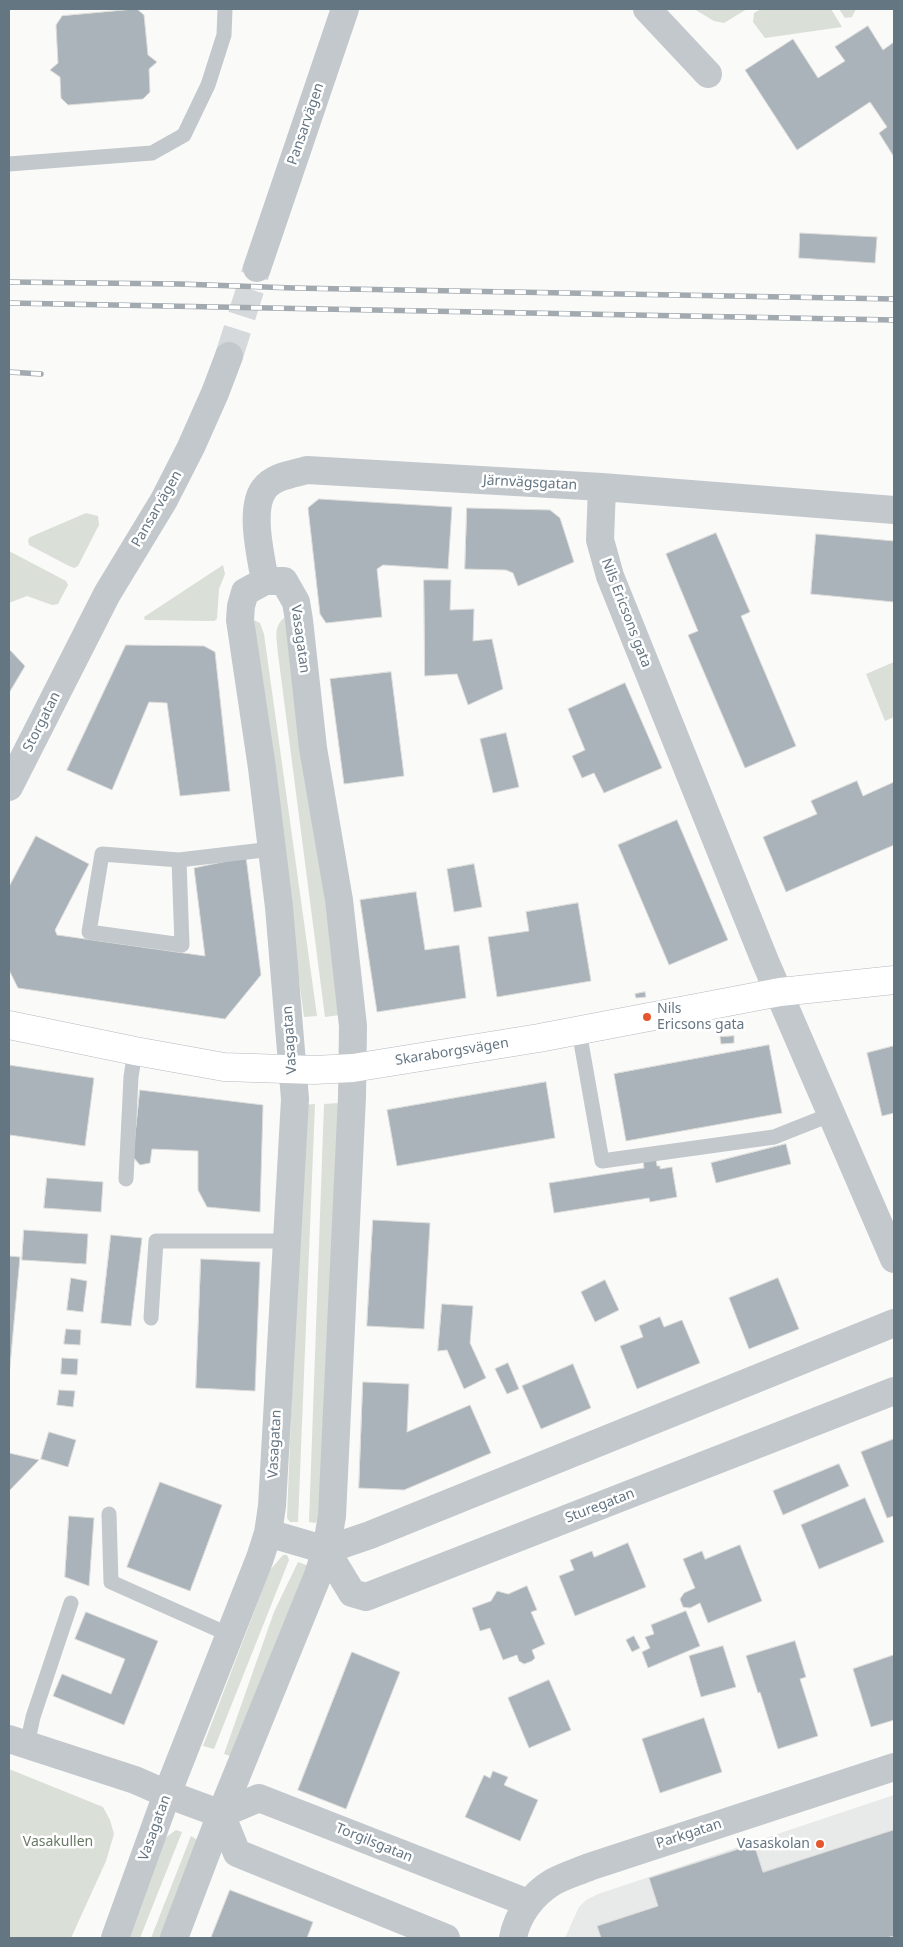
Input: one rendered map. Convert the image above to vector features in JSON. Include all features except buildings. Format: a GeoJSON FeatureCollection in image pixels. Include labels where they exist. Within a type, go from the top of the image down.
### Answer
{"type":"FeatureCollection","features":[{"type":"Feature","properties":{"kind":"street","name":"Pansarvägen"},"geometry":{"type":"LineString","coordinates":[[257,268],[345,9]]}},
{"type":"Feature","properties":{"kind":"street"},"geometry":{"type":"LineString","coordinates":[[647,9],[708,74]]}},
{"type":"Feature","properties":{"kind":"street","name":"Pansarvägen"},"geometry":{"type":"LineString","coordinates":[[74,657],[107,594],[164,500],[211,402],[229,356]]}},
{"type":"Feature","properties":{"kind":"street","name":"Järnvägsgatan"},"geometry":{"type":"LineString","coordinates":[[265,581],[259,549],[256,508],[264,488],[282,476],[307,470],[602,487],[894,510]]}},
{"type":"Feature","properties":{"kind":"street","name":"Nils Ericsons gata"},"geometry":{"type":"LineString","coordinates":[[602,487],[600,540],[610,576],[762,954],[894,1259]]}},
{"type":"Feature","properties":{"kind":"street","name":"Vasagatan"},"geometry":{"type":"LineString","coordinates":[[115,1938],[167,1794],[260,1558],[268,1533],[272,1498],[294,1099],[290,1029],[272,849],[240,620],[245,592],[265,581],[284,581],[296,602],[298,611],[313,748],[339,900],[353,1026],[333,1500],[326,1550],[318,1575],[221,1814],[174,1938]]}},
{"type":"Feature","properties":{"kind":"street","name":"Storgatan"},"geometry":{"type":"LineString","coordinates":[[9,787],[74,657]]}},
{"type":"Feature","properties":{"kind":"street","name":"Skaraborgsvägen"},"geometry":{"type":"LineString","coordinates":[[9,1025],[224,1067],[292,1070],[352,1068],[579,1031],[780,992],[894,980]]}},
{"type":"Feature","properties":{"kind":"street"},"geometry":{"type":"LineString","coordinates":[[268,1533],[326,1550],[379,1531],[894,1324]]}},
{"type":"Feature","properties":{"kind":"street","name":"Sturegatan"},"geometry":{"type":"LineString","coordinates":[[326,1550],[352,1593],[366,1597],[894,1391]]}},
{"type":"Feature","properties":{"kind":"street"},"geometry":{"type":"LineString","coordinates":[[18,1742],[135,1780],[221,1814],[237,1853],[446,1938]]}},
{"type":"Feature","properties":{"kind":"street","name":"Parkgatan"},"geometry":{"type":"LineString","coordinates":[[513,1938],[528,1903],[553,1882],[589,1867],[894,1766]]}},
{"type":"Feature","properties":{"kind":"street","name":"Torgilsgatan"},"geometry":{"type":"LineString","coordinates":[[221,1814],[258,1798],[528,1903]]}},
{"type":"Feature","properties":{"kind":"lane"},"geometry":{"type":"LineString","coordinates":[[9,164],[152,153],[184,135],[208,85],[224,35],[225,9]]}},
{"type":"Feature","properties":{"kind":"lane"},"geometry":{"type":"LineString","coordinates":[[179,860],[182,945],[89,932],[102,854],[179,860],[272,849]]}},
{"type":"Feature","properties":{"kind":"lane"},"geometry":{"type":"LineString","coordinates":[[579,1031],[602,1161],[774,1137],[832,1114]]}},
{"type":"Feature","properties":{"kind":"lane"},"geometry":{"type":"LineString","coordinates":[[126,1180],[131,1077],[135,1051]]}},
{"type":"Feature","properties":{"kind":"lane"},"geometry":{"type":"LineString","coordinates":[[151,1318],[156,1241],[287,1241]]}},
{"type":"Feature","properties":{"kind":"lane"},"geometry":{"type":"LineString","coordinates":[[109,1514],[111,1582],[230,1635]]}},
{"type":"Feature","properties":{"kind":"lane"},"geometry":{"type":"LineString","coordinates":[[18,1742],[33,1717],[71,1603]]}},
{"type":"Feature","properties":{"kind":"shaded area","name":"Vasaskolan"},"geometry":{"type":"Polygon","coordinates":[[[894,1795],[894,1938],[565,1938],[579,1907],[586,1900],[598,1894],[894,1795]]]}},
{"type":"Feature","properties":{"kind":"green space"},"geometry":{"type":"Polygon","coordinates":[[[694,9],[747,9],[724,23],[714,21],[694,9]]]}},
{"type":"Feature","properties":{"kind":"green space"},"geometry":{"type":"Polygon","coordinates":[[[761,9],[831,9],[842,27],[765,38],[753,22],[754,13],[761,9]]]}},
{"type":"Feature","properties":{"kind":"green space"},"geometry":{"type":"Polygon","coordinates":[[[839,9],[856,9],[852,17],[845,18],[839,9]]]}},
{"type":"Feature","properties":{"kind":"green space"},"geometry":{"type":"Polygon","coordinates":[[[86,513],[98,516],[99,525],[78,566],[74,568],[69,566],[29,545],[28,540],[30,537],[86,513]]]}},
{"type":"Feature","properties":{"kind":"green space"},"geometry":{"type":"Polygon","coordinates":[[[9,551],[66,581],[68,585],[58,604],[52,605],[27,596],[9,603],[9,551]]]}},
{"type":"Feature","properties":{"kind":"green space"},"geometry":{"type":"Polygon","coordinates":[[[223,565],[225,574],[219,589],[217,619],[214,621],[145,620],[144,617],[223,565]]]}},
{"type":"Feature","properties":{"kind":"green space"},"geometry":{"type":"Polygon","coordinates":[[[288,615],[340,1015],[325,1017],[278,654],[278,627],[288,615]]]}},
{"type":"Feature","properties":{"kind":"green space"},"geometry":{"type":"Polygon","coordinates":[[[250,618],[260,623],[264,634],[317,1016],[304,1017],[250,618]]]}},
{"type":"Feature","properties":{"kind":"green space"},"geometry":{"type":"Polygon","coordinates":[[[894,662],[894,717],[885,721],[866,674],[894,662]]]}},
{"type":"Feature","properties":{"kind":"green space"},"geometry":{"type":"Polygon","coordinates":[[[339,1103],[320,1518],[315,1523],[309,1522],[324,1104],[339,1103]]]}},
{"type":"Feature","properties":{"kind":"green space"},"geometry":{"type":"Polygon","coordinates":[[[315,1104],[298,1522],[290,1522],[287,1518],[303,1105],[315,1104]]]}},
{"type":"Feature","properties":{"kind":"green space"},"geometry":{"type":"Polygon","coordinates":[[[283,1555],[287,1555],[289,1560],[214,1749],[203,1746],[270,1570],[283,1555]]]}},
{"type":"Feature","properties":{"kind":"green space"},"geometry":{"type":"Polygon","coordinates":[[[298,1562],[309,1566],[236,1758],[224,1754],[274,1612],[298,1562]]]}},
{"type":"Feature","properties":{"kind":"green space","name":"Vasakullen"},"geometry":{"type":"Polygon","coordinates":[[[9,1769],[103,1807],[110,1820],[114,1834],[106,1861],[71,1938],[9,1938],[9,1769]]]}},
{"type":"Feature","properties":{"kind":"green space"},"geometry":{"type":"Polygon","coordinates":[[[176,1830],[182,1832],[140,1938],[127,1938],[165,1838],[176,1830]]]}},
{"type":"Feature","properties":{"kind":"green space"},"geometry":{"type":"Polygon","coordinates":[[[191,1836],[199,1841],[166,1938],[151,1938],[191,1836]]]}},
{"type":"Feature","properties":{"kind":"tunnel"},"geometry":{"type":"LineString","coordinates":[[229,356],[257,268]]}},
{"type":"Feature","properties":{"kind":"railway"},"geometry":{"type":"LineString","coordinates":[[9,282],[894,299]]}},
{"type":"Feature","properties":{"kind":"railway"},"geometry":{"type":"LineString","coordinates":[[9,303],[894,320]]}},
{"type":"Feature","properties":{"kind":"railway"},"geometry":{"type":"LineString","coordinates":[[9,372],[41,374]]}},
{"type":"Feature","properties":{"kind":"place","name":"Nils Ericsons gata"},"geometry":{"type":"Point","coordinates":[647,1017]}},
{"type":"Feature","properties":{"kind":"place","name":"Vasaskolan"},"geometry":{"type":"Point","coordinates":[820,1844]}}]}
